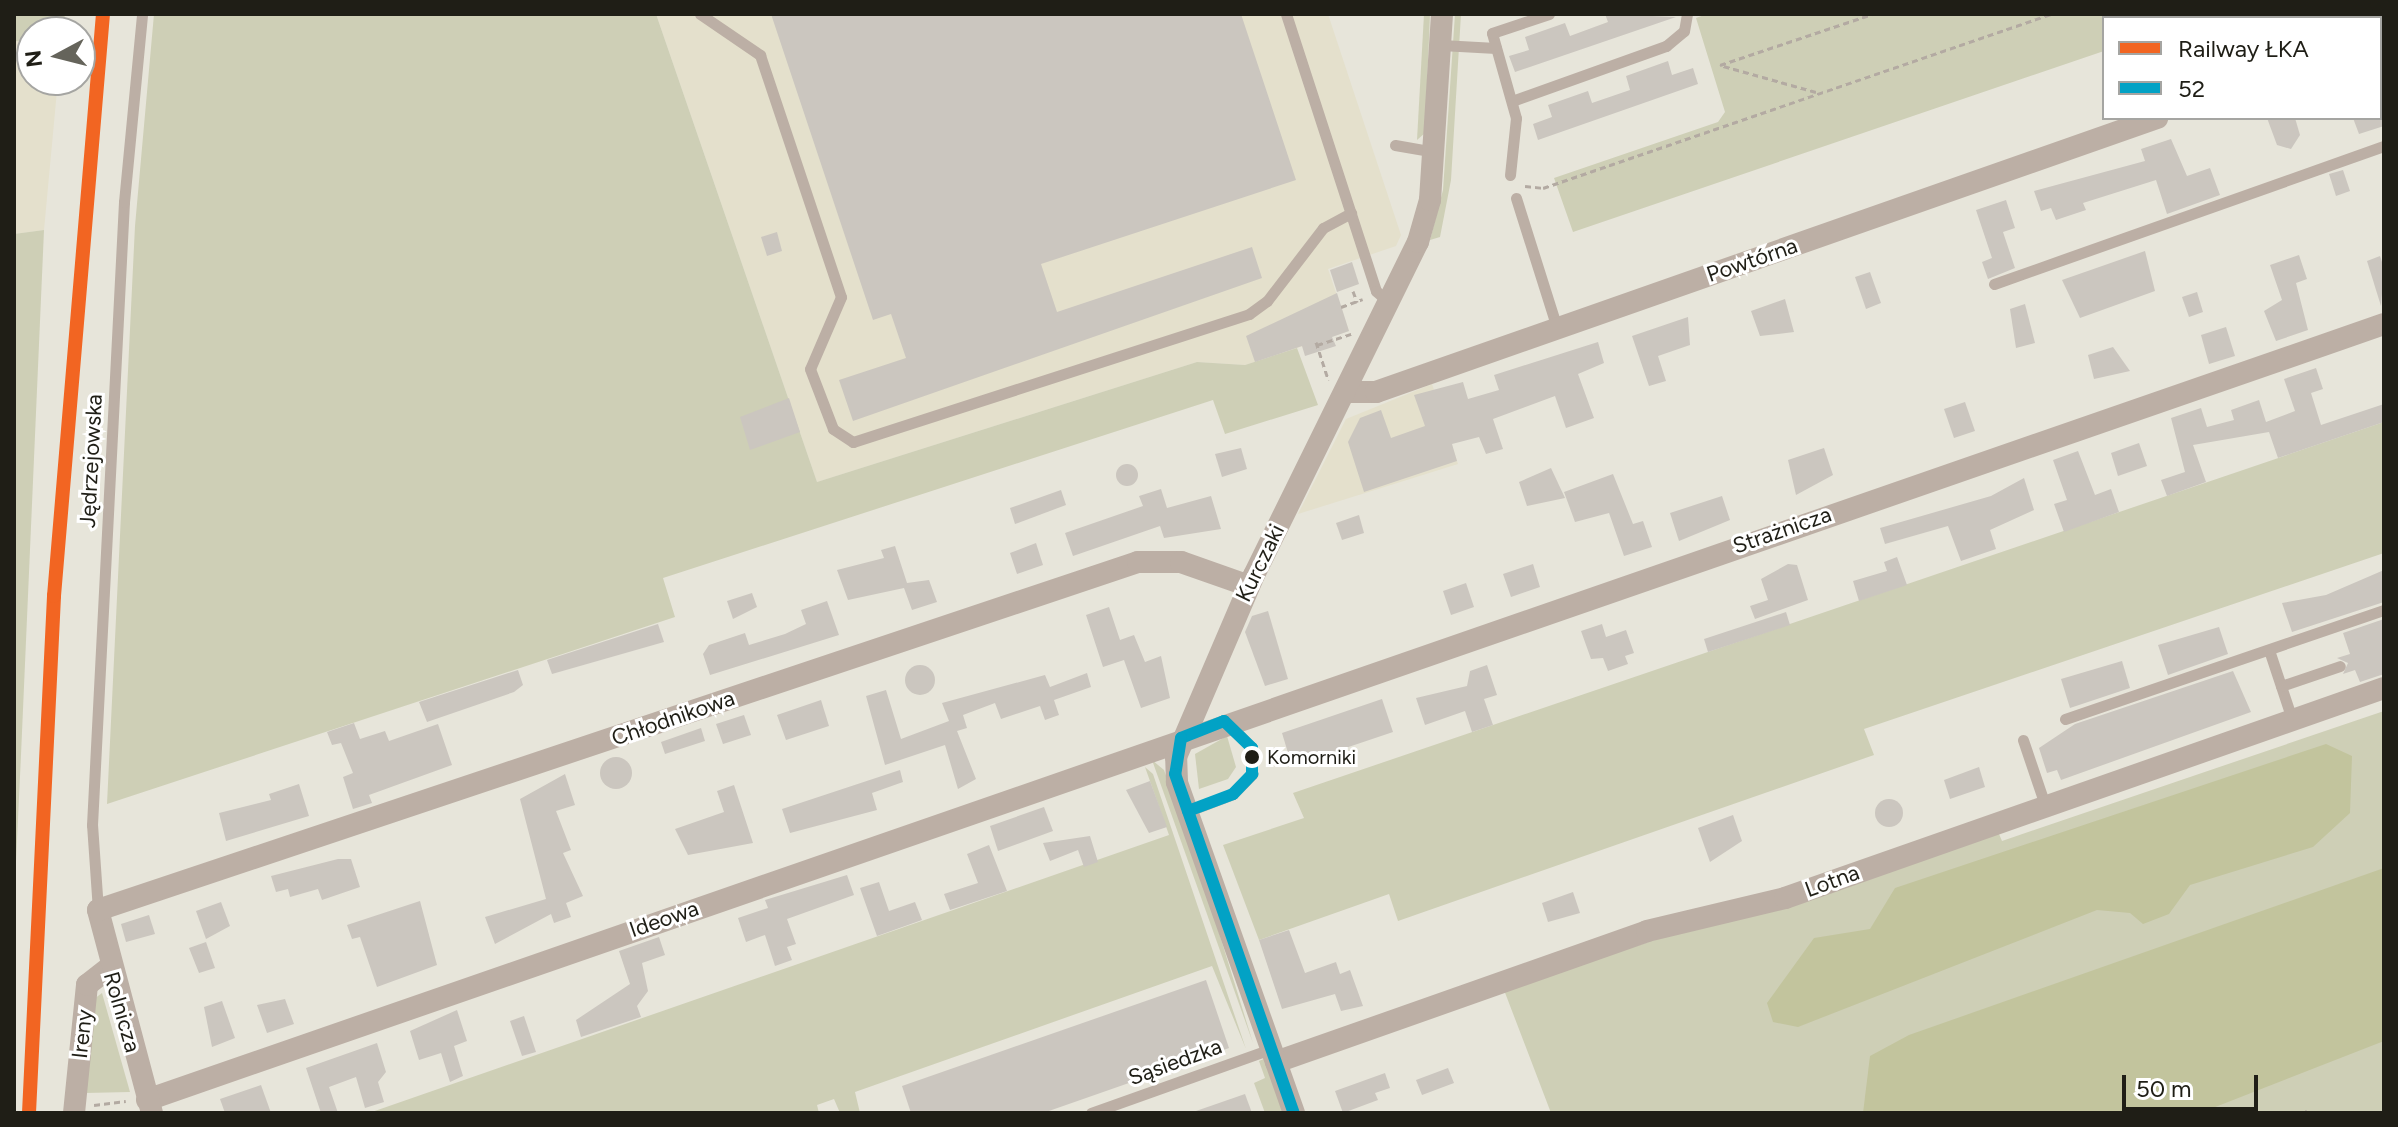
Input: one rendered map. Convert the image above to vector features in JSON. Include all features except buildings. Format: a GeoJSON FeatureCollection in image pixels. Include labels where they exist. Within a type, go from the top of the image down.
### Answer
{"type":"FeatureCollection","features":[{"type":"Feature","properties":{"kind":"street","name":"Kurczaki"},"geometry":{"type":"LineString","coordinates":[[1294,1113],[1175,774],[1181,738],[1249,586],[1380,305],[1424,224],[1434,152],[1442,14]]}},
{"type":"Feature","properties":{"kind":"street","name":"Powtórna"},"geometry":{"type":"LineString","coordinates":[[1339,392],[1365,395],[2151,120]]}},
{"type":"Feature","properties":{"kind":"street","name":"Strażnicza"},"geometry":{"type":"LineString","coordinates":[[1181,738],[2384,324]]}},
{"type":"Feature","properties":{"kind":"street","name":"Chłodnikowa"},"geometry":{"type":"LineString","coordinates":[[98,910],[1138,562],[1181,562],[1249,586]]}},
{"type":"Feature","properties":{"kind":"street","name":"Lotna"},"geometry":{"type":"LineString","coordinates":[[1274,1055],[1636,934],[1794,895],[2044,802],[2384,688]]}},
{"type":"Feature","properties":{"kind":"street","name":"Ideowa"},"geometry":{"type":"LineString","coordinates":[[149,1106],[1181,738]]}},
{"type":"Feature","properties":{"kind":"street","name":"Rolnicza"},"geometry":{"type":"LineString","coordinates":[[98,910],[109,968],[149,1106]]}},
{"type":"Feature","properties":{"kind":"street","name":"Ireny"},"geometry":{"type":"LineString","coordinates":[[74,1110],[87,985],[109,968]]}},
{"type":"Feature","properties":{"kind":"lane","name":"Jędrzejowska"},"geometry":{"type":"LineString","coordinates":[[98,910],[92,825],[124,202],[142,14]]}},
{"type":"Feature","properties":{"kind":"lane"},"geometry":{"type":"LineString","coordinates":[[700,14],[760,55],[841,297],[810,369],[833,429],[853,442],[1249,314],[1323,228],[1351,213]]}},
{"type":"Feature","properties":{"kind":"lane"},"geometry":{"type":"LineString","coordinates":[[1286,14],[1380,305]]}},
{"type":"Feature","properties":{"kind":"lane"},"geometry":{"type":"LineString","coordinates":[[1510,175],[1512,101],[1492,33],[1549,14]]}},
{"type":"Feature","properties":{"kind":"lane"},"geometry":{"type":"LineString","coordinates":[[1512,101],[1666,46],[1684,31],[1687,14]]}},
{"type":"Feature","properties":{"kind":"lane"},"geometry":{"type":"LineString","coordinates":[[1441,45],[1496,48]]}},
{"type":"Feature","properties":{"kind":"lane"},"geometry":{"type":"LineString","coordinates":[[1395,145],[1434,152]]}},
{"type":"Feature","properties":{"kind":"lane"},"geometry":{"type":"LineString","coordinates":[[1994,284],[2384,146]]}},
{"type":"Feature","properties":{"kind":"lane"},"geometry":{"type":"LineString","coordinates":[[1516,198],[1557,328]]}},
{"type":"Feature","properties":{"kind":"lane"},"geometry":{"type":"LineString","coordinates":[[2065,719],[2384,610]]}},
{"type":"Feature","properties":{"kind":"lane"},"geometry":{"type":"LineString","coordinates":[[2269,650],[2292,719]]}},
{"type":"Feature","properties":{"kind":"lane"},"geometry":{"type":"LineString","coordinates":[[2281,686],[2340,666]]}},
{"type":"Feature","properties":{"kind":"lane"},"geometry":{"type":"LineString","coordinates":[[1188,811],[1233,794],[1252,774],[1252,748],[1224,721]]}},
{"type":"Feature","properties":{"kind":"lane"},"geometry":{"type":"LineString","coordinates":[[2023,740],[2044,802]]}},
{"type":"Feature","properties":{"kind":"lane","name":"Sąsiedzka"},"geometry":{"type":"LineString","coordinates":[[1091,1113],[1274,1055]]}},
{"type":"Feature","properties":{"kind":"path"},"geometry":{"type":"LineString","coordinates":[[1816,92],[1720,65],[1872,14]]}},
{"type":"Feature","properties":{"kind":"path"},"geometry":{"type":"LineString","coordinates":[[1516,198],[1518,186],[1543,188],[2051,14]]}},
{"type":"Feature","properties":{"kind":"path"},"geometry":{"type":"LineString","coordinates":[[1353,291],[1357,302]]}},
{"type":"Feature","properties":{"kind":"path"},"geometry":{"type":"LineString","coordinates":[[1341,307],[1367,298],[1380,305]]}},
{"type":"Feature","properties":{"kind":"path"},"geometry":{"type":"LineString","coordinates":[[1339,392],[1316,344],[1365,330]]}},
{"type":"Feature","properties":{"kind":"path"},"geometry":{"type":"LineString","coordinates":[[74,1110],[149,1106]]}},
{"type":"Feature","properties":{"kind":"shaded area"},"geometry":{"type":"Polygon","coordinates":[[[656,14],[1328,14],[1401,235],[1396,246],[1328,269],[1349,331],[1245,365],[1197,362],[817,482],[656,14]]]}},
{"type":"Feature","properties":{"kind":"shaded area"},"geometry":{"type":"Polygon","coordinates":[[[14,41],[16,96],[57,96],[44,230],[14,234],[14,41]]]}},
{"type":"Feature","properties":{"kind":"shaded area"},"geometry":{"type":"Polygon","coordinates":[[[1432,384],[1458,464],[1298,514],[1346,419],[1432,384]]]}},
{"type":"Feature","properties":{"kind":"green space"},"geometry":{"type":"Polygon","coordinates":[[[14,14],[65,14],[16,16],[14,41],[14,14]]]}},
{"type":"Feature","properties":{"kind":"green space"},"geometry":{"type":"Polygon","coordinates":[[[154,14],[656,14],[817,482],[1197,362],[1245,365],[1297,348],[1318,405],[1225,434],[1213,400],[663,578],[675,617],[107,804],[135,226],[154,14]]]}},
{"type":"Feature","properties":{"kind":"green space"},"geometry":{"type":"Polygon","coordinates":[[[1424,14],[1430,14],[1425,133],[1417,140],[1424,14]]]}},
{"type":"Feature","properties":{"kind":"green space"},"geometry":{"type":"Polygon","coordinates":[[[1455,14],[1461,14],[1451,180],[1440,237],[1430,240],[1443,190],[1455,14]]]}},
{"type":"Feature","properties":{"kind":"green space"},"geometry":{"type":"Polygon","coordinates":[[[1707,14],[2211,14],[2102,16],[2102,52],[1573,232],[1554,178],[1718,122],[1725,112],[1696,18],[1707,14]]]}},
{"type":"Feature","properties":{"kind":"green space"},"geometry":{"type":"Polygon","coordinates":[[[44,230],[21,755],[14,904],[14,234],[44,230]]]}},
{"type":"Feature","properties":{"kind":"green space"},"geometry":{"type":"Polygon","coordinates":[[[2384,422],[2384,553],[1864,729],[1874,755],[1398,921],[1389,894],[1259,940],[1223,845],[1304,818],[1293,793],[2384,422]]]}},
{"type":"Feature","properties":{"kind":"green space"},"geometry":{"type":"Polygon","coordinates":[[[2384,711],[2384,1113],[1551,1113],[1504,990],[1996,827],[2002,841],[2384,711]]]}},
{"type":"Feature","properties":{"kind":"green space"},"geometry":{"type":"Polygon","coordinates":[[[1227,736],[1236,767],[1228,779],[1199,789],[1195,754],[1227,736]]]}},
{"type":"Feature","properties":{"kind":"green space"},"geometry":{"type":"Polygon","coordinates":[[[2326,744],[2352,756],[2350,813],[2313,847],[2190,885],[2169,914],[2143,924],[2130,913],[2097,910],[1798,1027],[1773,1022],[1767,1003],[1814,938],[1870,929],[1895,888],[2326,744]]]}},
{"type":"Feature","properties":{"kind":"green space"},"geometry":{"type":"Polygon","coordinates":[[[1152,760],[1164,770],[1199,868],[1253,1043],[1152,760]]]}},
{"type":"Feature","properties":{"kind":"green space"},"geometry":{"type":"Polygon","coordinates":[[[1145,767],[1153,774],[1246,1049],[1212,966],[855,1092],[860,1113],[840,1113],[834,1099],[817,1105],[819,1113],[369,1113],[1169,835],[1145,767]]]}},
{"type":"Feature","properties":{"kind":"green space"},"geometry":{"type":"Polygon","coordinates":[[[2384,868],[2384,1041],[2200,1113],[1863,1113],[1870,1056],[1909,1035],[2384,868]]]}},
{"type":"Feature","properties":{"kind":"green space"},"geometry":{"type":"Polygon","coordinates":[[[102,993],[130,1092],[85,1093],[94,999],[102,993]]]}},
{"type":"Feature","properties":{"kind":"green space"},"geometry":{"type":"Polygon","coordinates":[[[1266,1058],[1284,1113],[1265,1113],[1254,1083],[1265,1078],[1259,1061],[1266,1058]]]}},
{"type":"Feature","properties":{"kind":"rail line","name":"ŁKA"},"geometry":{"type":"LineString","coordinates":[[29,1113],[54,596],[103,14]]}},
{"type":"Feature","properties":{"kind":"transit line","name":"52"},"geometry":{"type":"LineString","coordinates":[[1188,811],[1233,794],[1252,774],[1252,748],[1224,721],[1181,738],[1175,774],[1294,1113]]}},
{"type":"Feature","properties":{"kind":"place","name":"Komorniki"},"geometry":{"type":"Point","coordinates":[1252,757]}}]}
